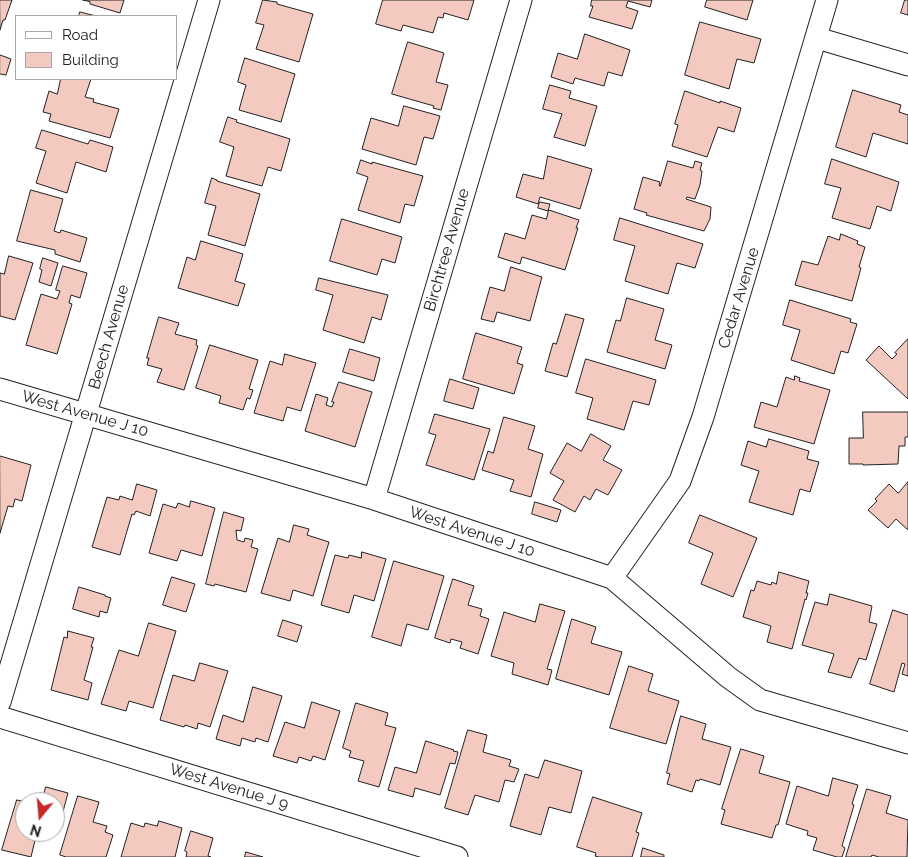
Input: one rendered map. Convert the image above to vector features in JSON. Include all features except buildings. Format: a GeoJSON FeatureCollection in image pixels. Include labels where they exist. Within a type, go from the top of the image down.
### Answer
{"type":"FeatureCollection","features":[{"type":"Feature","properties":{"kind":"street","name":"Beech Avenue"},"geometry":{"type":"LineString","coordinates":[[0,702],[209,0]]}},
{"type":"Feature","properties":{"kind":"street","name":"Birchtree Avenue"},"geometry":{"type":"LineString","coordinates":[[374,500],[521,0]]}},
{"type":"Feature","properties":{"kind":"street","name":"Cedar Avenue"},"geometry":{"type":"LineString","coordinates":[[612,578],[680,481],[703,417],[827,0]]}},
{"type":"Feature","properties":{"kind":"street"},"geometry":{"type":"LineString","coordinates":[[817,38],[908,65]]}},
{"type":"Feature","properties":{"kind":"street","name":"West Avenue J 10"},"geometry":{"type":"LineString","coordinates":[[0,389],[374,500],[612,578],[728,677],[760,700],[908,744]]}},
{"type":"Feature","properties":{"kind":"street","name":"West Avenue J 9"},"geometry":{"type":"LineString","coordinates":[[0,717],[457,857]]}}]}
